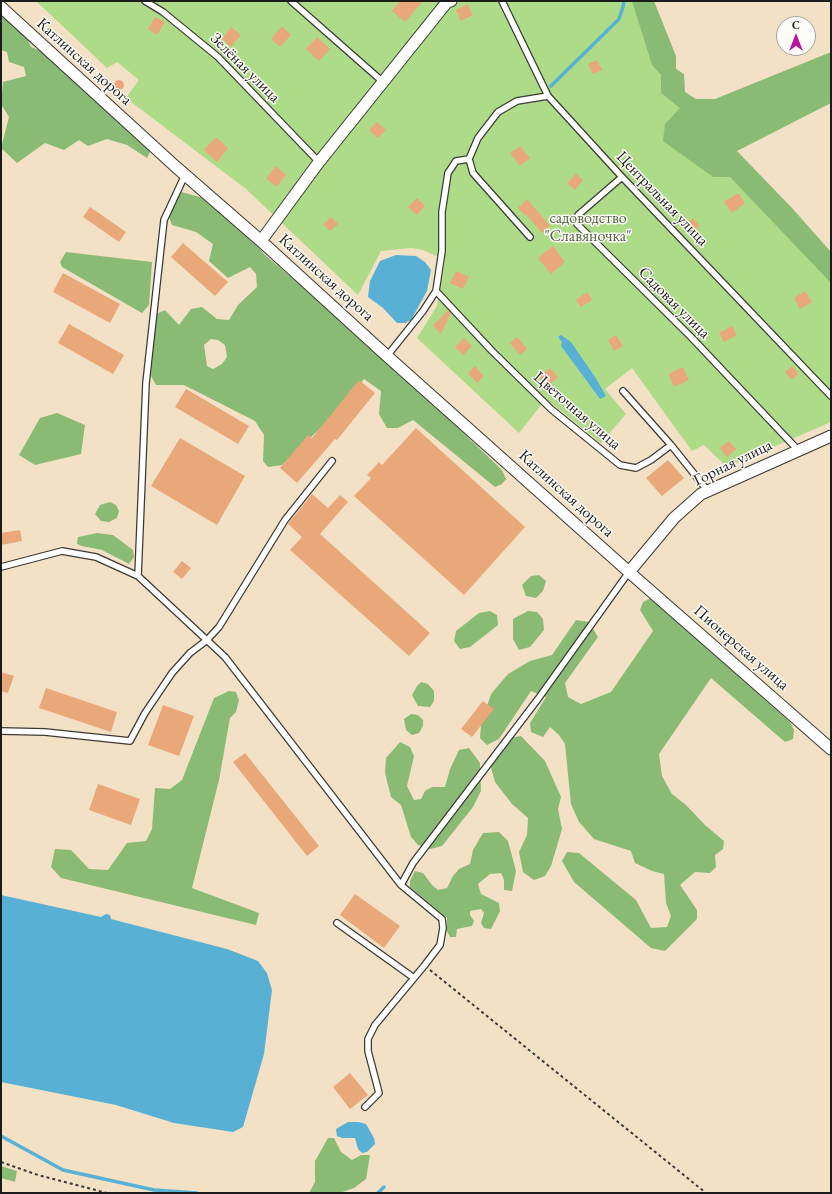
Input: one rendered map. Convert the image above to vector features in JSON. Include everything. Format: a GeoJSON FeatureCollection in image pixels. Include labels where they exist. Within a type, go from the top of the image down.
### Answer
{"type":"FeatureCollection","features":[{"type":"Feature","properties":{"kind":"street"},"geometry":{"type":"LineString","coordinates":[[261,241],[319,162],[448,1]]}},
{"type":"Feature","properties":{"kind":"street","name":"Катлинская дорога"},"geometry":{"type":"LineString","coordinates":[[1,8],[185,175],[261,241],[387,356],[629,572]]}},
{"type":"Feature","properties":{"kind":"street","name":"Горная улица"},"geometry":{"type":"LineString","coordinates":[[629,572],[674,518],[701,494],[707,490],[831,436]]}},
{"type":"Feature","properties":{"kind":"street","name":"Пионерская улица"},"geometry":{"type":"LineString","coordinates":[[629,572],[831,749]]}},
{"type":"Feature","properties":{"kind":"lane","name":"Зелёная улица"},"geometry":{"type":"LineString","coordinates":[[145,1],[163,12],[218,57],[319,162]]}},
{"type":"Feature","properties":{"kind":"lane"},"geometry":{"type":"LineString","coordinates":[[291,1],[383,82]]}},
{"type":"Feature","properties":{"kind":"lane","name":"Центральная улица"},"geometry":{"type":"LineString","coordinates":[[502,1],[548,96],[622,177],[831,396]]}},
{"type":"Feature","properties":{"kind":"lane"},"geometry":{"type":"LineString","coordinates":[[530,237],[473,173],[469,159],[478,138],[498,112],[517,101],[548,96]]}},
{"type":"Feature","properties":{"kind":"lane"},"geometry":{"type":"LineString","coordinates":[[387,356],[423,311],[436,291],[442,251],[442,212],[448,173],[456,161],[469,159]]}},
{"type":"Feature","properties":{"kind":"lane"},"geometry":{"type":"LineString","coordinates":[[138,576],[146,383],[164,220],[185,175]]}},
{"type":"Feature","properties":{"kind":"lane","name":"Садовая улица"},"geometry":{"type":"LineString","coordinates":[[622,177],[578,215],[577,224],[690,337],[798,450]]}},
{"type":"Feature","properties":{"kind":"lane","name":"Цветочная улица"},"geometry":{"type":"LineString","coordinates":[[436,291],[492,351],[551,409],[620,465],[636,468],[651,460],[671,445]]}},
{"type":"Feature","properties":{"kind":"lane"},"geometry":{"type":"LineString","coordinates":[[623,391],[671,445],[707,490]]}},
{"type":"Feature","properties":{"kind":"lane"},"geometry":{"type":"LineString","coordinates":[[1,731],[45,732],[130,741],[145,713],[172,673],[190,653],[207,640],[220,627],[285,520],[332,461]]}},
{"type":"Feature","properties":{"kind":"lane"},"geometry":{"type":"LineString","coordinates":[[1,567],[62,551],[96,557],[138,576],[225,657],[400,885],[442,919],[444,928],[440,945],[375,1025],[368,1039],[368,1051],[379,1093],[365,1107]]}},
{"type":"Feature","properties":{"kind":"lane"},"geometry":{"type":"LineString","coordinates":[[400,885],[413,863],[538,699],[629,572]]}},
{"type":"Feature","properties":{"kind":"lane"},"geometry":{"type":"LineString","coordinates":[[337,923],[414,978]]}},
{"type":"Feature","properties":{"kind":"path"},"geometry":{"type":"LineString","coordinates":[[424,966],[706,1193]]}},
{"type":"Feature","properties":{"kind":"path"},"geometry":{"type":"LineString","coordinates":[[1,1162],[38,1176],[107,1193]]}},
{"type":"Feature","properties":{"kind":"green space","name":"садоводство \"Славяночка\""},"geometry":{"type":"Polygon","coordinates":[[[36,1],[634,1],[656,58],[831,277],[831,422],[727,467],[704,445],[692,451],[632,368],[605,389],[626,414],[601,443],[546,399],[519,433],[417,338],[437,306],[445,260],[423,250],[411,248],[381,251],[358,295],[246,189],[126,98],[139,80],[117,62],[107,68],[36,1]]]}},
{"type":"Feature","properties":{"kind":"green space"},"geometry":{"type":"Polygon","coordinates":[[[632,1],[654,1],[676,56],[676,69],[684,74],[685,92],[696,99],[715,99],[831,52],[831,103],[737,151],[792,208],[831,252],[831,283],[730,177],[713,177],[663,141],[665,124],[680,108],[661,93],[661,75],[652,65],[632,1]]]}},
{"type":"Feature","properties":{"kind":"green space"},"geometry":{"type":"Polygon","coordinates":[[[1,12],[25,34],[31,47],[43,52],[136,133],[150,152],[147,158],[127,145],[107,139],[88,146],[79,140],[64,150],[45,143],[17,163],[1,148],[9,117],[1,104],[3,82],[26,76],[24,67],[9,62],[7,52],[1,50],[1,12]]]}},
{"type":"Feature","properties":{"kind":"green space"},"geometry":{"type":"Polygon","coordinates":[[[181,192],[204,198],[250,236],[264,254],[386,359],[502,470],[506,479],[502,484],[495,487],[413,420],[398,428],[387,428],[379,414],[381,391],[364,379],[334,415],[282,465],[268,467],[263,461],[264,435],[255,421],[184,385],[156,385],[151,376],[156,314],[165,310],[179,325],[191,309],[202,307],[217,319],[229,320],[238,305],[257,287],[256,274],[250,267],[228,278],[209,261],[213,244],[196,232],[172,225],[168,214],[181,192]],[[211,339],[204,345],[207,366],[213,369],[222,364],[227,357],[225,345],[218,340],[211,339]]]}},
{"type":"Feature","properties":{"kind":"green space"},"geometry":{"type":"Polygon","coordinates":[[[66,252],[152,262],[149,305],[142,313],[62,267],[60,262],[66,252]]]}},
{"type":"Feature","properties":{"kind":"green space"},"geometry":{"type":"Polygon","coordinates":[[[57,413],[85,425],[81,454],[35,465],[19,455],[40,418],[57,413]]]}},
{"type":"Feature","properties":{"kind":"green space"},"geometry":{"type":"Polygon","coordinates":[[[110,502],[116,505],[119,511],[117,518],[109,522],[101,521],[95,514],[100,505],[110,502]]]}},
{"type":"Feature","properties":{"kind":"green space"},"geometry":{"type":"Polygon","coordinates":[[[97,533],[113,535],[133,550],[134,557],[129,564],[102,550],[77,544],[78,537],[97,533]]]}},
{"type":"Feature","properties":{"kind":"green space"},"geometry":{"type":"Polygon","coordinates":[[[539,575],[546,581],[543,591],[536,598],[526,596],[522,585],[531,576],[539,575]]]}},
{"type":"Feature","properties":{"kind":"green space"},"geometry":{"type":"Polygon","coordinates":[[[651,598],[790,722],[794,730],[793,739],[785,742],[711,678],[659,754],[662,776],[672,794],[686,805],[705,825],[724,841],[723,849],[715,855],[716,867],[710,873],[695,872],[680,885],[697,910],[697,919],[665,951],[651,948],[574,882],[562,861],[567,852],[579,853],[636,900],[651,928],[667,927],[671,916],[666,903],[664,874],[652,871],[635,863],[631,851],[594,839],[579,822],[571,804],[565,744],[559,735],[550,727],[543,737],[531,732],[530,723],[546,697],[531,691],[499,739],[487,745],[480,738],[481,725],[491,694],[508,674],[530,661],[552,655],[576,620],[589,622],[598,637],[565,683],[568,697],[581,704],[611,692],[653,631],[640,610],[643,602],[651,598]]]}},
{"type":"Feature","properties":{"kind":"green space"},"geometry":{"type":"Polygon","coordinates":[[[490,611],[497,615],[498,625],[470,647],[460,649],[454,641],[456,631],[479,613],[490,611]]]}},
{"type":"Feature","properties":{"kind":"green space"},"geometry":{"type":"Polygon","coordinates":[[[528,611],[537,612],[543,619],[544,630],[530,647],[519,650],[513,639],[513,619],[528,611]]]}},
{"type":"Feature","properties":{"kind":"green space"},"geometry":{"type":"Polygon","coordinates":[[[421,682],[428,684],[434,691],[434,701],[430,707],[418,706],[412,695],[421,682]]]}},
{"type":"Feature","properties":{"kind":"green space"},"geometry":{"type":"Polygon","coordinates":[[[229,691],[236,692],[239,700],[236,712],[230,718],[219,780],[192,888],[259,913],[256,925],[61,878],[51,867],[55,849],[71,850],[89,869],[108,870],[127,843],[146,841],[152,829],[155,788],[170,789],[182,780],[214,698],[229,691]]]}},
{"type":"Feature","properties":{"kind":"green space"},"geometry":{"type":"Polygon","coordinates":[[[411,714],[418,715],[423,720],[423,726],[419,733],[412,735],[406,730],[404,719],[411,714]]]}},
{"type":"Feature","properties":{"kind":"green space"},"geometry":{"type":"Polygon","coordinates":[[[521,736],[545,761],[561,797],[558,809],[562,829],[551,866],[545,876],[534,880],[523,872],[519,852],[527,835],[528,818],[512,804],[495,782],[490,764],[510,738],[521,736]]]}},
{"type":"Feature","properties":{"kind":"green space"},"geometry":{"type":"Polygon","coordinates":[[[400,742],[410,747],[414,756],[407,786],[414,800],[421,799],[425,791],[432,787],[445,787],[450,769],[459,750],[469,748],[480,763],[481,791],[473,807],[442,846],[430,849],[418,845],[411,837],[401,805],[391,797],[385,773],[386,758],[400,742]]]}},
{"type":"Feature","properties":{"kind":"green space"},"geometry":{"type":"Polygon","coordinates":[[[499,832],[508,841],[516,871],[512,891],[504,890],[504,880],[501,873],[490,874],[478,884],[481,894],[499,903],[500,911],[491,929],[484,928],[481,923],[484,913],[481,909],[470,911],[470,915],[474,921],[472,926],[457,929],[456,937],[450,937],[447,931],[447,918],[410,887],[410,881],[415,871],[423,873],[438,890],[447,888],[453,876],[459,869],[470,864],[473,850],[483,833],[499,832]]]}},
{"type":"Feature","properties":{"kind":"green space"},"geometry":{"type":"Polygon","coordinates":[[[328,1138],[334,1138],[341,1152],[352,1160],[361,1155],[370,1155],[366,1179],[354,1188],[339,1193],[309,1193],[315,1182],[315,1161],[328,1138]]]}},
{"type":"Feature","properties":{"kind":"green space"},"geometry":{"type":"Polygon","coordinates":[[[1,1166],[17,1171],[15,1182],[1,1178],[1,1166]]]}},
{"type":"Feature","properties":{"kind":"water"},"geometry":{"type":"Polygon","coordinates":[[[396,255],[416,256],[425,262],[431,270],[427,291],[411,320],[405,323],[397,323],[383,308],[368,297],[370,281],[380,261],[396,255]]]}},
{"type":"Feature","properties":{"kind":"water"},"geometry":{"type":"Polygon","coordinates":[[[561,335],[571,342],[606,396],[600,399],[561,346],[562,342],[558,337],[561,335]]]}},
{"type":"Feature","properties":{"kind":"water"},"geometry":{"type":"Polygon","coordinates":[[[1,895],[101,917],[106,914],[110,915],[111,919],[227,949],[258,961],[267,973],[272,990],[264,1054],[243,1127],[233,1132],[174,1123],[116,1105],[1,1082],[1,895]]]}},
{"type":"Feature","properties":{"kind":"water"},"geometry":{"type":"Polygon","coordinates":[[[348,1122],[366,1124],[374,1138],[375,1144],[367,1152],[362,1153],[358,1149],[355,1138],[342,1138],[337,1136],[336,1129],[348,1122]]]}},
{"type":"Feature","properties":{"kind":"building"},"geometry":{"type":"Polygon","coordinates":[[[400,1],[423,1],[405,22],[392,11],[400,1]]]}},
{"type":"Feature","properties":{"kind":"building"},"geometry":{"type":"Polygon","coordinates":[[[467,4],[473,15],[461,21],[456,10],[467,4]]]}},
{"type":"Feature","properties":{"kind":"building"},"geometry":{"type":"Polygon","coordinates":[[[155,17],[165,22],[157,35],[148,29],[155,17]]]}},
{"type":"Feature","properties":{"kind":"building"},"geometry":{"type":"Polygon","coordinates":[[[282,26],[291,35],[280,47],[271,39],[282,26]]]}},
{"type":"Feature","properties":{"kind":"building"},"geometry":{"type":"Polygon","coordinates":[[[231,27],[241,35],[231,47],[222,39],[231,27]]]}},
{"type":"Feature","properties":{"kind":"building"},"geometry":{"type":"Polygon","coordinates":[[[317,37],[330,49],[319,61],[306,49],[317,37]]]}},
{"type":"Feature","properties":{"kind":"building"},"geometry":{"type":"Polygon","coordinates":[[[597,60],[602,70],[593,74],[588,64],[597,60]]]}},
{"type":"Feature","properties":{"kind":"building"},"geometry":{"type":"Polygon","coordinates":[[[117,80],[121,80],[123,81],[123,89],[117,90],[114,87],[114,83],[117,80]]]}},
{"type":"Feature","properties":{"kind":"building"},"geometry":{"type":"Polygon","coordinates":[[[377,122],[386,130],[378,138],[369,130],[377,122]]]}},
{"type":"Feature","properties":{"kind":"building"},"geometry":{"type":"Polygon","coordinates":[[[216,137],[228,148],[217,162],[204,150],[216,137]]]}},
{"type":"Feature","properties":{"kind":"building"},"geometry":{"type":"Polygon","coordinates":[[[520,146],[530,158],[520,166],[510,153],[520,146]]]}},
{"type":"Feature","properties":{"kind":"building"},"geometry":{"type":"Polygon","coordinates":[[[276,166],[286,175],[276,187],[266,178],[276,166]]]}},
{"type":"Feature","properties":{"kind":"building"},"geometry":{"type":"Polygon","coordinates":[[[576,174],[583,180],[575,190],[567,183],[576,174]]]}},
{"type":"Feature","properties":{"kind":"building"},"geometry":{"type":"Polygon","coordinates":[[[738,193],[745,203],[732,213],[724,202],[738,193]]]}},
{"type":"Feature","properties":{"kind":"building"},"geometry":{"type":"Polygon","coordinates":[[[417,198],[425,206],[417,215],[408,207],[417,198]]]}},
{"type":"Feature","properties":{"kind":"building"},"geometry":{"type":"Polygon","coordinates":[[[527,199],[550,226],[542,233],[526,214],[525,215],[518,208],[527,199]]]}},
{"type":"Feature","properties":{"kind":"building"},"geometry":{"type":"Polygon","coordinates":[[[90,207],[126,232],[119,242],[83,217],[90,207]]]}},
{"type":"Feature","properties":{"kind":"building"},"geometry":{"type":"Polygon","coordinates":[[[331,217],[338,224],[330,231],[323,224],[331,217]]]}},
{"type":"Feature","properties":{"kind":"building"},"geometry":{"type":"Polygon","coordinates":[[[693,218],[700,226],[689,234],[683,226],[693,218]]]}},
{"type":"Feature","properties":{"kind":"building"},"geometry":{"type":"Polygon","coordinates":[[[183,243],[228,282],[215,296],[171,257],[183,243]]]}},
{"type":"Feature","properties":{"kind":"building"},"geometry":{"type":"Polygon","coordinates":[[[553,246],[565,262],[551,274],[538,258],[553,246]]]}},
{"type":"Feature","properties":{"kind":"building"},"geometry":{"type":"Polygon","coordinates":[[[456,271],[469,277],[463,289],[450,283],[456,271]]]}},
{"type":"Feature","properties":{"kind":"building"},"geometry":{"type":"Polygon","coordinates":[[[63,273],[120,304],[110,323],[53,292],[63,273]]]}},
{"type":"Feature","properties":{"kind":"building"},"geometry":{"type":"Polygon","coordinates":[[[805,291],[812,302],[800,309],[794,298],[805,291]]]}},
{"type":"Feature","properties":{"kind":"building"},"geometry":{"type":"Polygon","coordinates":[[[587,292],[592,300],[581,307],[576,300],[587,292]]]}},
{"type":"Feature","properties":{"kind":"building"},"geometry":{"type":"Polygon","coordinates":[[[448,310],[451,313],[441,334],[433,326],[448,310]]]}},
{"type":"Feature","properties":{"kind":"building"},"geometry":{"type":"Polygon","coordinates":[[[69,324],[124,355],[113,374],[58,343],[69,324]]]}},
{"type":"Feature","properties":{"kind":"building"},"geometry":{"type":"Polygon","coordinates":[[[732,326],[737,335],[724,342],[719,333],[732,326]]]}},
{"type":"Feature","properties":{"kind":"building"},"geometry":{"type":"Polygon","coordinates":[[[616,335],[623,346],[614,351],[608,340],[616,335]]]}},
{"type":"Feature","properties":{"kind":"building"},"geometry":{"type":"Polygon","coordinates":[[[517,337],[527,349],[520,355],[510,343],[517,337]]]}},
{"type":"Feature","properties":{"kind":"building"},"geometry":{"type":"Polygon","coordinates":[[[464,338],[472,346],[463,355],[455,347],[464,338]]]}},
{"type":"Feature","properties":{"kind":"building"},"geometry":{"type":"Polygon","coordinates":[[[475,366],[484,376],[477,383],[468,373],[475,366]]]}},
{"type":"Feature","properties":{"kind":"building"},"geometry":{"type":"Polygon","coordinates":[[[792,366],[798,374],[791,380],[785,372],[792,366]]]}},
{"type":"Feature","properties":{"kind":"building"},"geometry":{"type":"Polygon","coordinates":[[[683,367],[689,380],[674,387],[668,374],[683,367]]]}},
{"type":"Feature","properties":{"kind":"building"},"geometry":{"type":"Polygon","coordinates":[[[550,368],[558,377],[547,387],[539,378],[550,368]]]}},
{"type":"Feature","properties":{"kind":"building"},"geometry":{"type":"Polygon","coordinates":[[[359,380],[375,393],[337,440],[335,439],[297,483],[280,468],[308,435],[312,438],[359,380]]]}},
{"type":"Feature","properties":{"kind":"building"},"geometry":{"type":"Polygon","coordinates":[[[186,389],[249,426],[238,444],[175,407],[186,389]]]}},
{"type":"Feature","properties":{"kind":"building"},"geometry":{"type":"Polygon","coordinates":[[[416,428],[525,527],[464,595],[354,496],[371,478],[367,475],[379,462],[382,465],[416,428]]]}},
{"type":"Feature","properties":{"kind":"building"},"geometry":{"type":"Polygon","coordinates":[[[180,438],[245,476],[217,525],[151,486],[180,438]]]}},
{"type":"Feature","properties":{"kind":"building"},"geometry":{"type":"Polygon","coordinates":[[[729,441],[736,449],[727,457],[720,448],[729,441]]]}},
{"type":"Feature","properties":{"kind":"building"},"geometry":{"type":"Polygon","coordinates":[[[668,460],[684,478],[662,496],[646,478],[668,460]]]}},
{"type":"Feature","properties":{"kind":"building"},"geometry":{"type":"Polygon","coordinates":[[[312,494],[328,508],[340,495],[348,502],[320,534],[430,633],[409,656],[290,550],[302,537],[288,524],[312,494]]]}},
{"type":"Feature","properties":{"kind":"building"},"geometry":{"type":"Polygon","coordinates":[[[20,530],[22,541],[1,545],[1,533],[20,530]]]}},
{"type":"Feature","properties":{"kind":"building"},"geometry":{"type":"Polygon","coordinates":[[[182,561],[191,568],[182,579],[173,572],[182,561]]]}},
{"type":"Feature","properties":{"kind":"building"},"geometry":{"type":"Polygon","coordinates":[[[1,672],[14,676],[8,693],[1,691],[1,672]]]}},
{"type":"Feature","properties":{"kind":"building"},"geometry":{"type":"Polygon","coordinates":[[[46,688],[117,712],[111,732],[39,708],[46,688]]]}},
{"type":"Feature","properties":{"kind":"building"},"geometry":{"type":"Polygon","coordinates":[[[483,701],[494,709],[472,737],[461,729],[483,701]]]}},
{"type":"Feature","properties":{"kind":"building"},"geometry":{"type":"Polygon","coordinates":[[[163,705],[194,716],[179,756],[148,745],[163,705]]]}},
{"type":"Feature","properties":{"kind":"building"},"geometry":{"type":"Polygon","coordinates":[[[245,753],[319,846],[307,856],[233,762],[245,753]]]}},
{"type":"Feature","properties":{"kind":"building"},"geometry":{"type":"Polygon","coordinates":[[[98,784],[140,799],[131,825],[89,810],[98,784]]]}},
{"type":"Feature","properties":{"kind":"building"},"geometry":{"type":"Polygon","coordinates":[[[355,894],[400,926],[384,948],[340,915],[355,894]]]}},
{"type":"Feature","properties":{"kind":"building"},"geometry":{"type":"Polygon","coordinates":[[[350,1073],[368,1095],[350,1109],[333,1087],[350,1073]]]}},
{"type":"Feature","properties":{"kind":"waterway"},"geometry":{"type":"LineString","coordinates":[[551,86],[619,19],[624,1]]}},
{"type":"Feature","properties":{"kind":"waterway"},"geometry":{"type":"LineString","coordinates":[[1,1136],[63,1170],[154,1190],[197,1193]]}},
{"type":"Feature","properties":{"kind":"waterway"},"geometry":{"type":"LineString","coordinates":[[378,1193],[384,1187]]}}]}
